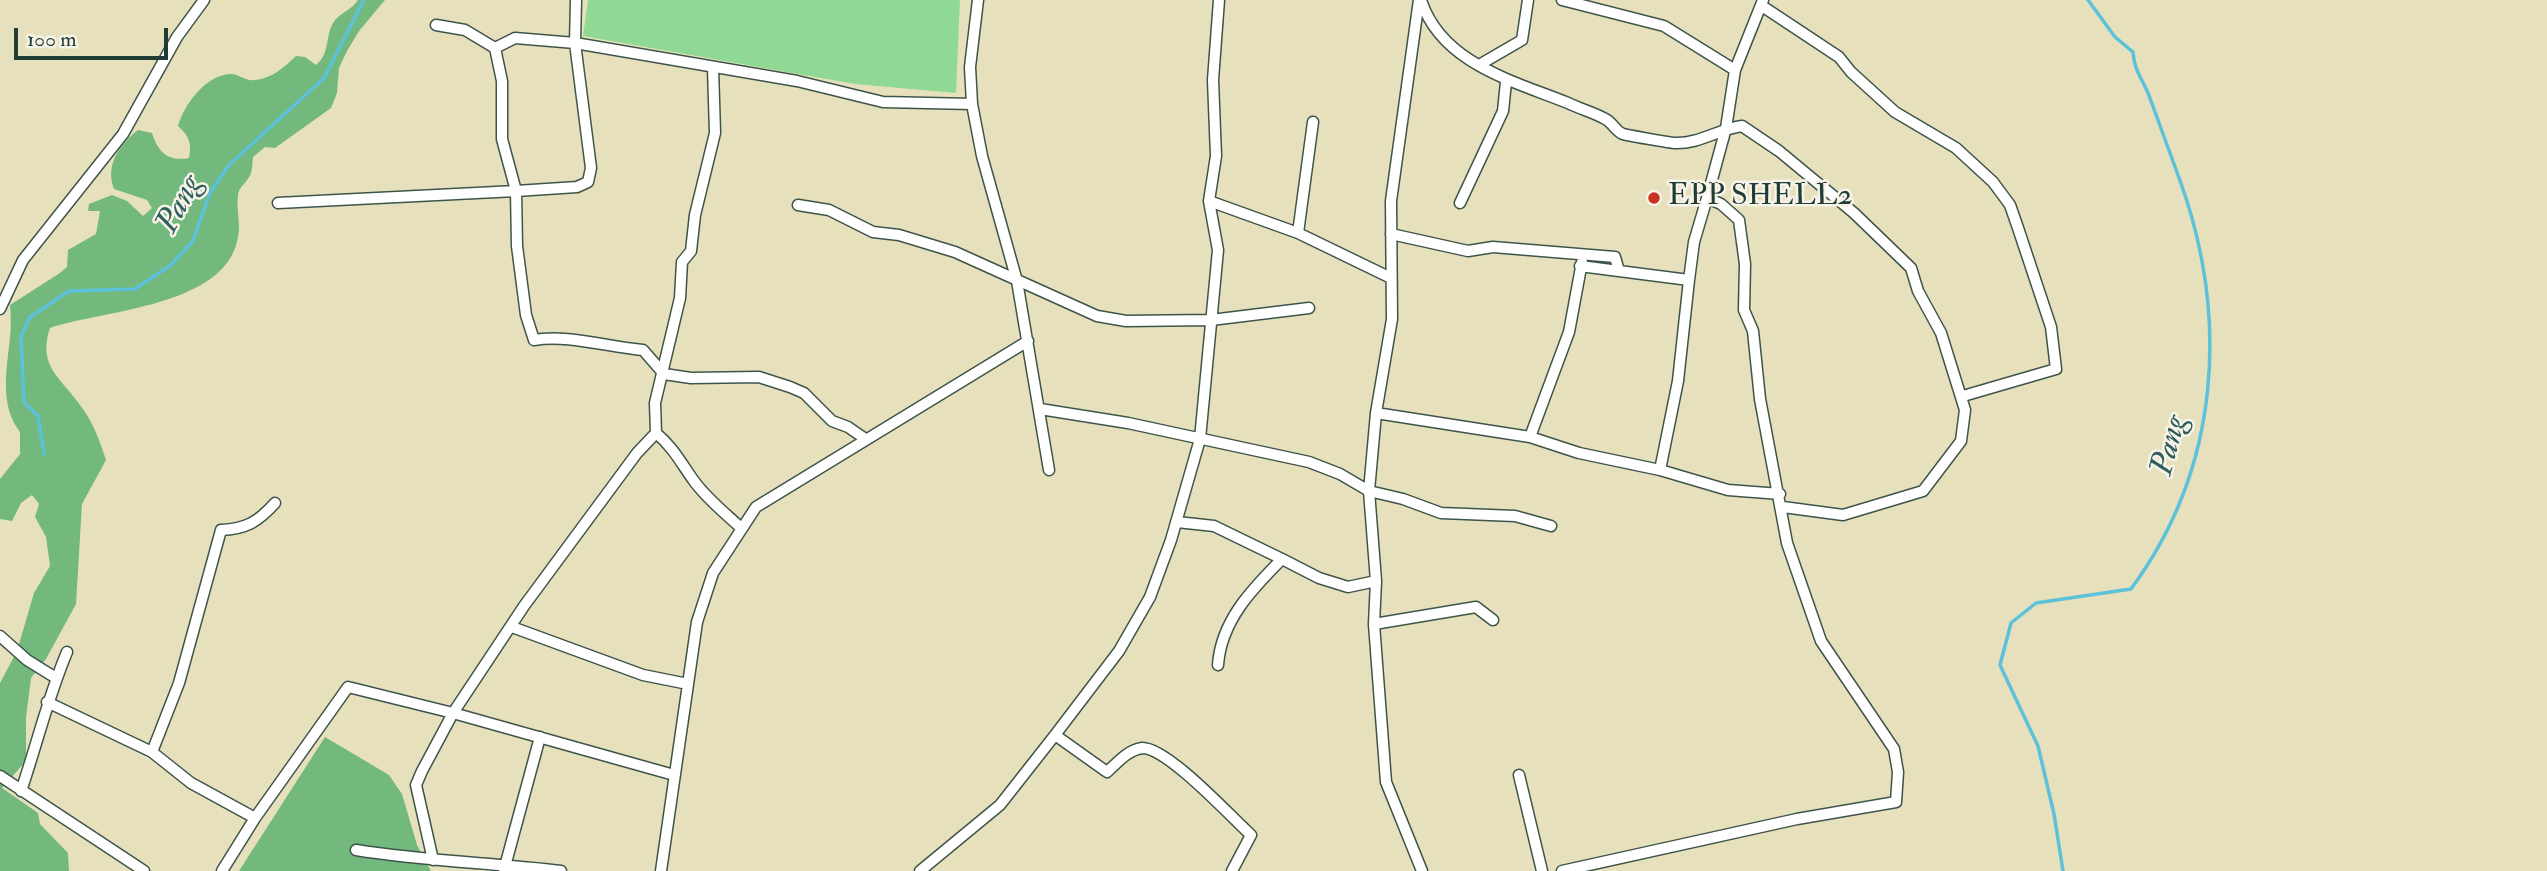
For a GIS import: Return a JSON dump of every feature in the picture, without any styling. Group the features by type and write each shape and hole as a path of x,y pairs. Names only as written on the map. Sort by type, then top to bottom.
{"street":[{"path":"0,309 23,260 68,199 123,134 177,37 204,0"},
{"path":"278,203 577,187 588,182 591,168 575,43 576,0"},
{"path":"978,0 970,67 972,104 982,156 1017,281 1049,470"},
{"path":"920,871 1000,805 1119,651 1150,597 1177,522 1199,439 1218,250 1209,201 1216,156 1213,80 1219,0"},
{"path":"1420,0 1438,33 1479,65 1506,82 1607,120 1622,134 1675,143 1706,138 1726,128 1742,126 1779,151 1854,213 1911,268 1918,291 1941,333 1963,396 1965,410 1961,441 1923,491 1843,515 1783,507"},
{"path":"1420,0 1391,201 1392,319 1376,413 1369,491 1376,582 1374,624 1386,782 1422,871"},
{"path":"1479,65 1522,40 1528,0"},
{"path":"1562,0 1664,26 1735,70"},
{"path":"1660,470 1678,381 1694,242 1726,128 1735,70 1762,3 1839,57 1851,72 1895,112 1956,148 1993,182 2010,205 2051,327 2056,369 1963,396"},
{"path":"436,25 465,30 495,48 502,81 502,139 516,191 517,246 526,316 534,341 555,337 602,346 643,349 664,374 691,378 759,377 804,393 832,421 848,426 864,438"},
{"path":"495,48 515,38 575,43 797,81 883,102 972,104"},
{"path":"433,860 416,785 453,713 565,548 656,433 655,404 680,298 682,262 691,251 695,215 715,133 713,68"},
{"path":"1460,203 1503,111 1506,82"},
{"path":"1298,233 1313,122"},
{"path":"1562,871 1797,819 1896,802 1898,772 1894,749 1821,641 1787,543 1783,507 1760,399 1753,331 1744,310 1745,264 1739,220 1721,204 1706,198"},
{"path":"1209,201 1298,233 1391,278"},
{"path":"798,205 829,210 873,232 899,234 955,252 1097,316 1126,321 1211,320 1310,308"},
{"path":"1391,234 1468,251 1493,247 1582,261 1615,257 1619,271 1689,280"},
{"path":"1530,437 1569,332 1582,261"},
{"path":"661,871 697,622 713,573 741,528 756,507 864,438 1028,341"},
{"path":"1040,408 1128,423 1309,462 1340,474 1369,491 1403,499 1441,513 1515,516 1551,526"},
{"path":"1376,413 1530,437 1579,453 1660,470 1728,490 1780,494"},
{"path":"656,433 671,445 695,482 741,528"},
{"path":"152,752 179,683 221,530 242,529 261,518 275,503"},
{"path":"1177,522 1214,526 1320,578 1348,587 1376,582"},
{"path":"1218,665 1220,643 1229,621 1282,559"},
{"path":"1374,624 1476,607 1493,620"},
{"path":"512,627 643,675 688,684"},
{"path":"0,636 27,660 56,678"},
{"path":"20,791 38,743 47,702 67,652"},
{"path":"222,871 255,818 348,687 453,713 674,775"},
{"path":"47,702 152,752 191,783 255,818"},
{"path":"1055,735 1107,772 1131,751 1146,748 1169,759 1251,835 1232,871"},
{"path":"504,868 540,737"},
{"path":"1518,775 1542,871"},
{"path":"0,776 144,871"},
{"path":"356,850 504,868 561,871"}],"green space":[{"path":"358,0 385,0 359,31 347,51 339,68 337,93 331,108 275,148 265,147 253,157 250,175 239,192 239,232 229,260 211,278 187,292 129,310 50,328 47,341 49,362 89,418 106,460 82,504 76,604 46,659 31,678 26,718 26,761 2,788 38,813 40,824 68,853 69,871 0,871 0,683 17,651 34,593 50,566 46,537 35,517 39,504 32,495 21,503 12,521 0,519 0,479 20,454 20,432 9,411 6,388 11,330 10,305 60,273 67,267 68,250 96,234 100,211 88,211 89,204 112,195 127,201 143,216 152,208 147,200 114,189 111,172 113,164 120,149 131,136 138,130 152,133 165,154 175,158 189,158 189,140 178,126 190,101 204,86 229,74 245,79 261,79 272,75 296,56 305,57 316,65 323,56 333,23"},
{"path":"588,0 960,0 956,93 855,84 583,36"},
{"path":"325,737 389,775 402,794 417,845 431,871 239,871"}],"waterway":[{"name":"Pang","path":"44,454 38,416 24,402 21,336 30,317 69,291 135,289 171,265 193,241 210,193 229,165 324,78 364,0"},
{"name":"Pang","path":"2063,871 2054,814 2038,746 2000,665 2011,623 2036,603 2131,589 2161,542 2184,493 2199,441 2208,389 2210,335 2205,282 2195,228 2149,94 2135,65 2133,52 2115,37 2088,0"}],"place":[{"name":"EPP SHELL2","path":"1654,198"}]}
